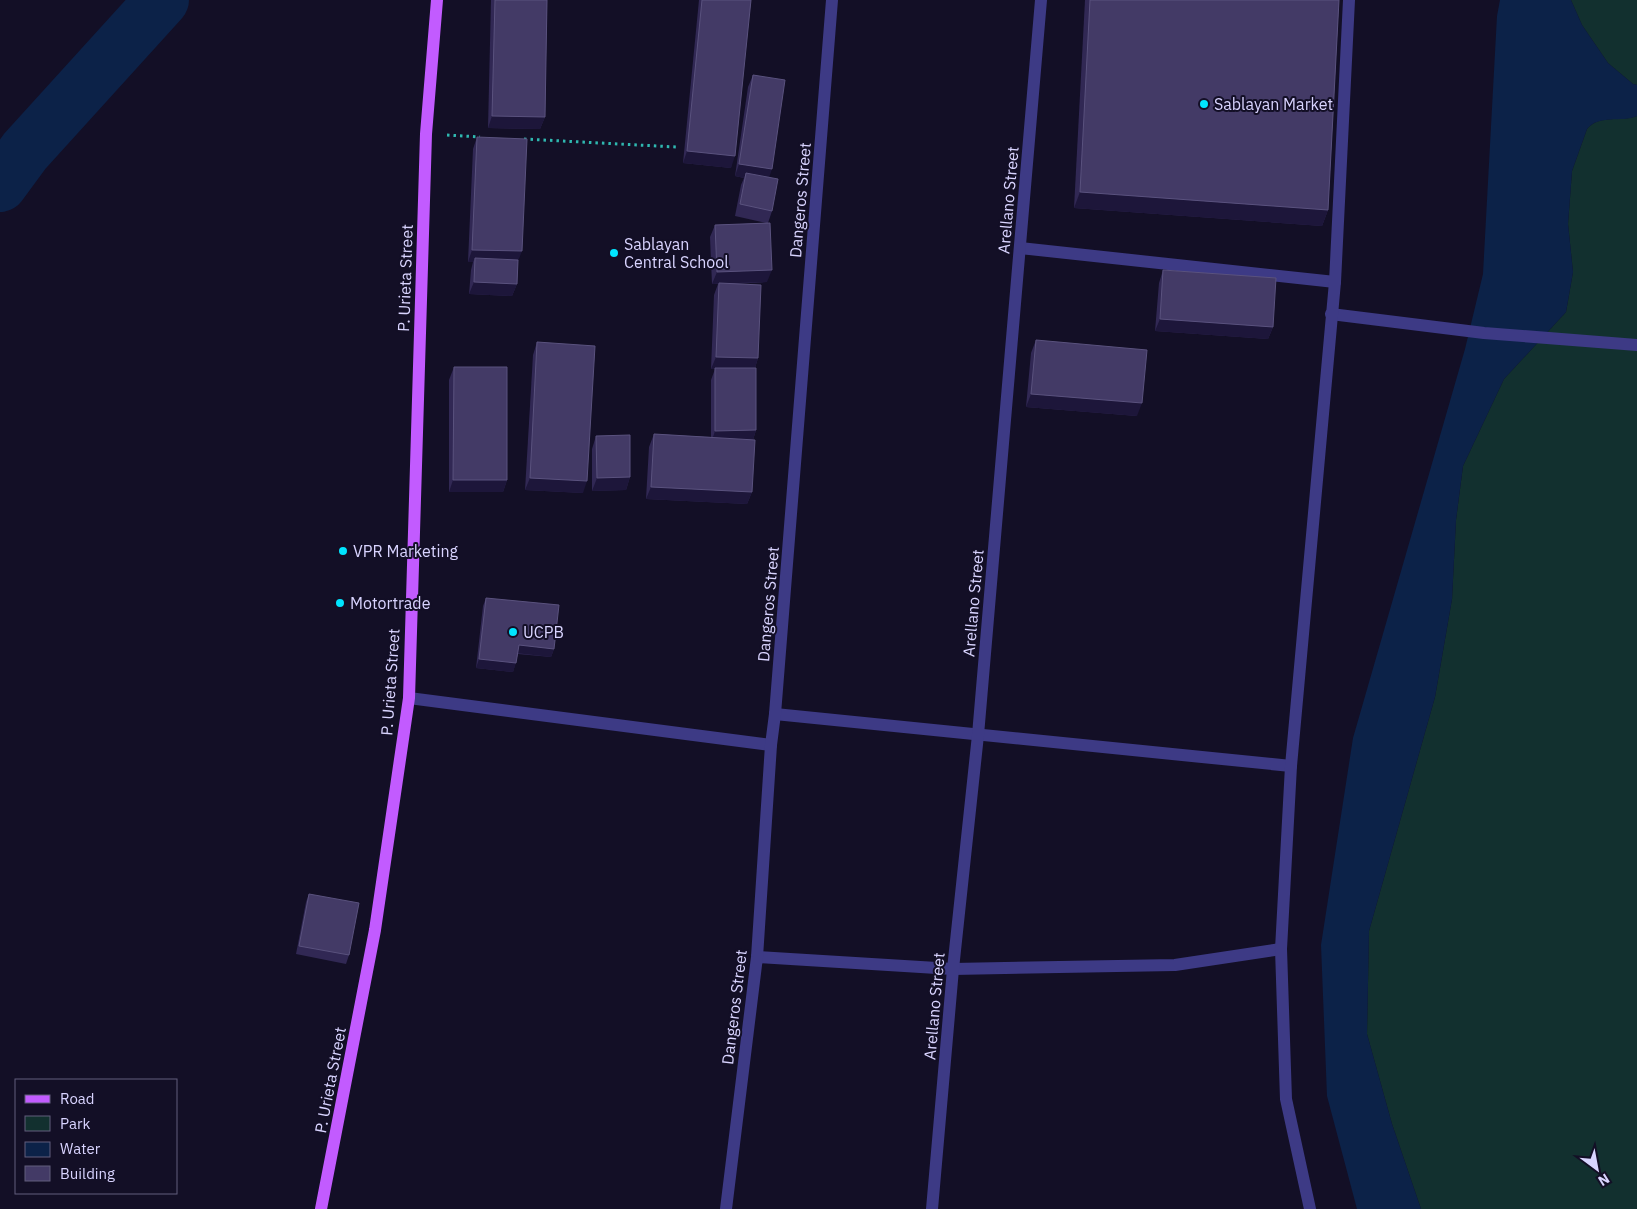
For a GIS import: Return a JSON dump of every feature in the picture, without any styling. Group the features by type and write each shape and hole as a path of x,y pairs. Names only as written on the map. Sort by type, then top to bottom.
{"main road":[{"name":"P. Urieta Street","path":"321,1209 375,930 409,698 426,134 437,0"}],"street":[{"name":"Dangeros Street","path":"726,1209 757,957 771,746 832,0"},
{"name":"Arellano Street","path":"932,1209 953,969 978,736 1041,0"},
{"path":"1310,1209 1286,1099 1281,950 1292,766 1335,282 1349,0"},
{"path":"1020,248 1335,282"},
{"path":"1331,314 1484,334 1637,345"},
{"path":"409,698 771,746"},
{"path":"775,714 978,736 1292,766"},
{"path":"757,957 953,969 1174,964 1281,950"}],"path":[{"path":"426,134 484,137"},
{"path":"522,139 676,147"}],"green space":[{"path":"1571,0 1637,0 1637,85 1633,84 1608,63 1582,25"},
{"path":"1637,116 1637,1209 1421,1209 1392,1124 1367,1034 1369,931 1435,697 1452,599 1456,520 1463,466 1504,379 1566,312 1573,272 1568,224 1572,171 1587,129 1598,121"}],"water":[{"path":"1500,0 1571,0 1582,25 1608,63 1633,84 1637,85 1637,116 1604,120 1592,124 1587,129 1572,171 1568,224 1573,272 1566,312 1504,379 1463,466 1456,520 1452,599 1435,697 1369,931 1367,1034 1392,1124 1421,1209 1357,1209 1327,1096 1321,945 1353,738 1465,349 1483,274 1497,16"}],"building":[{"path":"495,0 547,0 545,117 492,116"},
{"path":"702,0 751,0 735,156 687,151"},
{"name":"Sablayan Market","path":"1090,0 1339,0 1328,210 1080,192"},
{"path":"753,75 785,80 772,169 739,164"},
{"path":"477,137 527,139 522,251 472,250"},
{"path":"746,173 778,179 772,211 740,204"},
{"path":"770,223 772,270 717,272 715,225"},
{"path":"475,258 518,260 517,284 474,282"},
{"path":"1163,270 1276,278 1273,327 1160,319"},
{"path":"719,283 761,285 758,358 716,357"},
{"path":"1036,340 1147,350 1142,403 1031,394"},
{"path":"537,342 595,346 587,481 530,478"},
{"path":"454,367 507,367 507,480 453,480"},
{"path":"715,368 756,368 756,430 715,431"},
{"path":"654,434 755,440 752,492 651,487"},
{"path":"630,435 630,477 597,478 596,436"},
{"path":"486,598 559,605 554,649 519,645 516,663 479,659"},
{"path":"309,894 359,903 349,955 299,946"}],"waterway":[{"path":"0,185 25,151 162,0"}],"place":[{"name":"Sablayan Market","path":"1204,104"},
{"name":"Sablayan Central School","path":"614,253"},
{"name":"VPR Marketing","path":"343,551"},
{"name":"Motortrade","path":"340,603"},
{"name":"UCPB","path":"513,632"}]}
